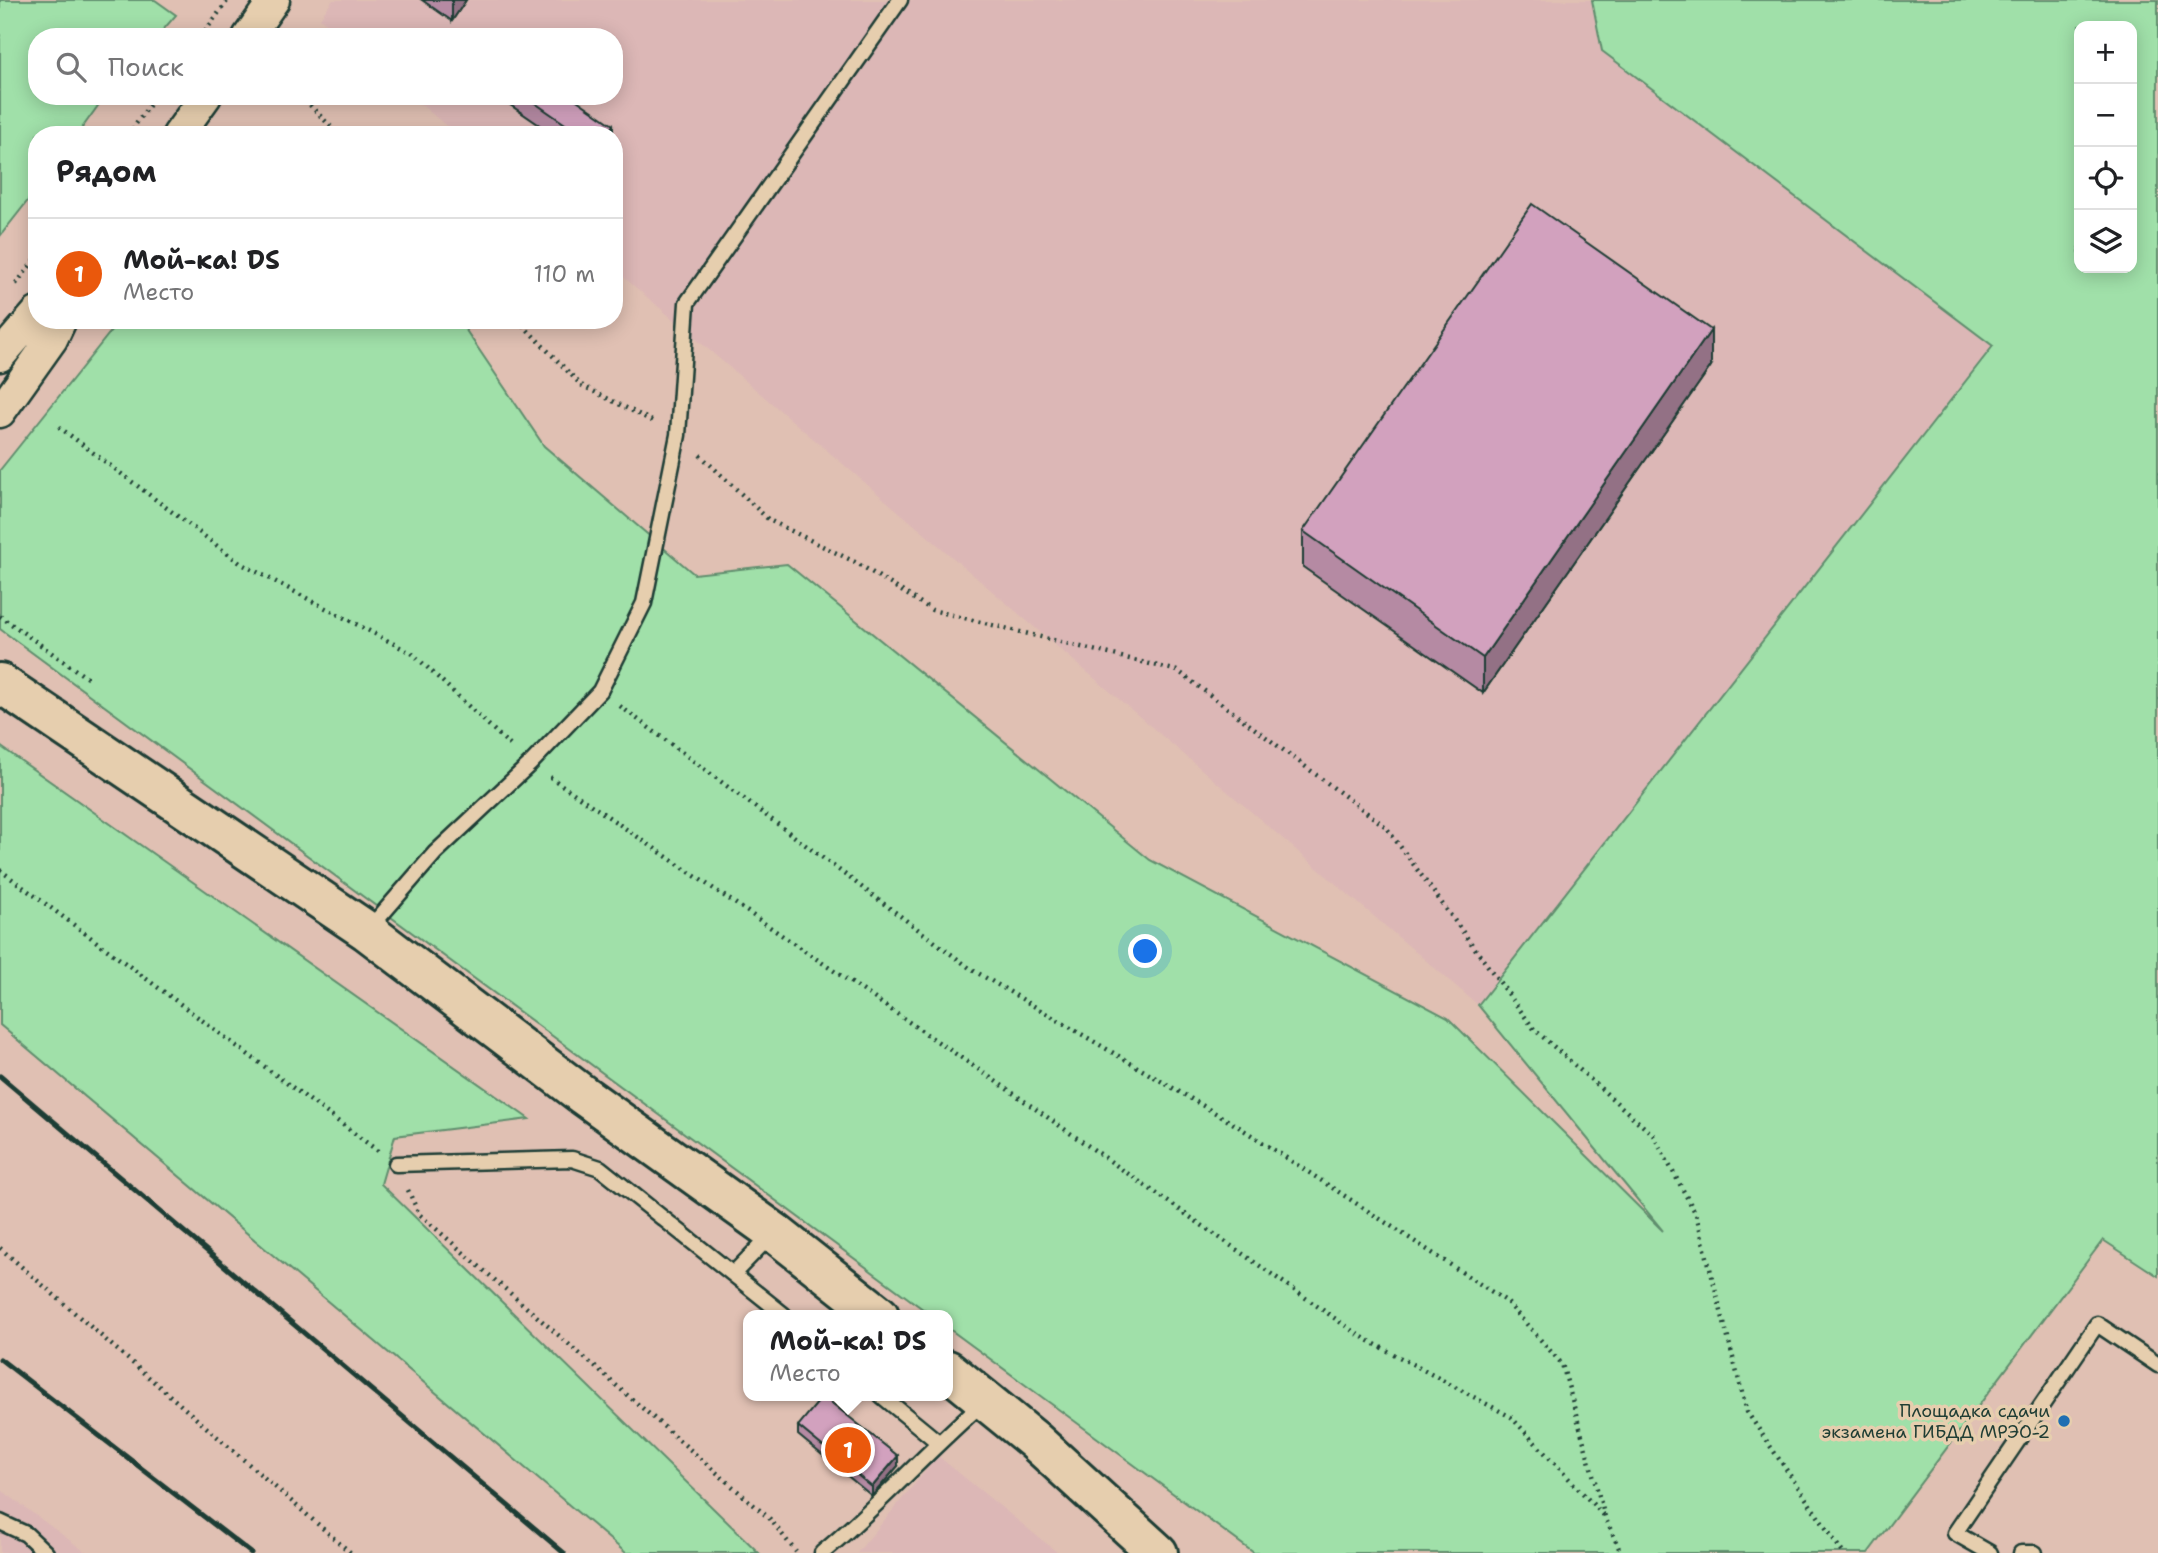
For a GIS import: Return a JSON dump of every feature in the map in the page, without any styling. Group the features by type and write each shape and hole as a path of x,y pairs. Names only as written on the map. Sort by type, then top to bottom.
{"street":[{"path":"254,28 274,0"},
{"path":"184,126 200,105"},
{"path":"0,356 28,323"},
{"path":"0,412 57,329"},
{"path":"0,683 367,932 583,1095 774,1232 873,1310"},
{"path":"953,1374 987,1400 1158,1553"}],"lane":[{"path":"367,932 435,853 530,764 600,691 644,603 678,435 687,303 900,0"},
{"path":"396,1164 572,1159 600,1167 777,1310"},
{"path":"733,1274 774,1232"},
{"path":"1990,1553 1955,1533 2097,1324 2158,1365"},
{"path":"822,1553 858,1523 938,1442 987,1400"},
{"path":"887,1401 938,1442"},
{"path":"0,1522 26,1534 46,1553"},
{"path":"2021,1553 2035,1553"}],"path":[{"path":"208,28 228,0"},
{"path":"134,126 150,105"},
{"path":"310,105 330,126"},
{"path":"15,287 28,269"},
{"path":"527,329 580,385 678,435 769,520 857,563 932,610 1178,671 1386,827 1534,1029 1653,1135 1696,1214 1747,1412 1843,1553"},
{"path":"59,427 240,563 413,654 530,764 999,1083 1360,1336 1511,1417 1605,1517"},
{"path":"0,616 87,678"},
{"path":"600,691 971,969 1238,1126 1506,1301 1562,1364 1605,1517 1621,1553"},
{"path":"0,870 396,1164 419,1214 769,1519 796,1553"},
{"path":"0,1248 351,1553"}],"shaded area":[{"path":"333,0 1592,0 1602,51 1994,346 1478,1005 623,277 623,126 446,126 422,105 623,105 623,28 332,28 320,18"},
{"path":"938,1456 1058,1553 857,1553"},
{"path":"0,1489 87,1553 0,1553"}],"green space":[{"path":"0,0 155,0 176,15 165,28 28,28 28,105 99,105 83,126 28,126 28,200 0,236"},
{"path":"1592,0 2158,0 2158,1276 2103,1240 1868,1553 1254,1553 953,1332 953,1310 924,1310 0,629 0,470 113,329 465,329 544,446 694,574 787,564 1150,860 1448,1018 1663,1231 1478,1005 1993,346 1602,51"},
{"path":"0,746 529,1119 395,1136 381,1184 759,1553 626,1553 0,1025"}],"building":[{"path":"538,105 584,105 613,125 612,126 568,126"},
{"path":"1532,204 1711,330 1483,658 1303,531"},
{"path":"819,1401 829,1401 898,1456 872,1487 798,1426"}],"railway":[{"path":"0,1076 564,1553"},
{"path":"0,1359 251,1553"}],"place":[{"name":"Площадка сдачи экзамена ГИБДД МРЭО-2","path":"2064,1421"},
{"name":"Мой-ка! DS","path":"848,1450"}]}
